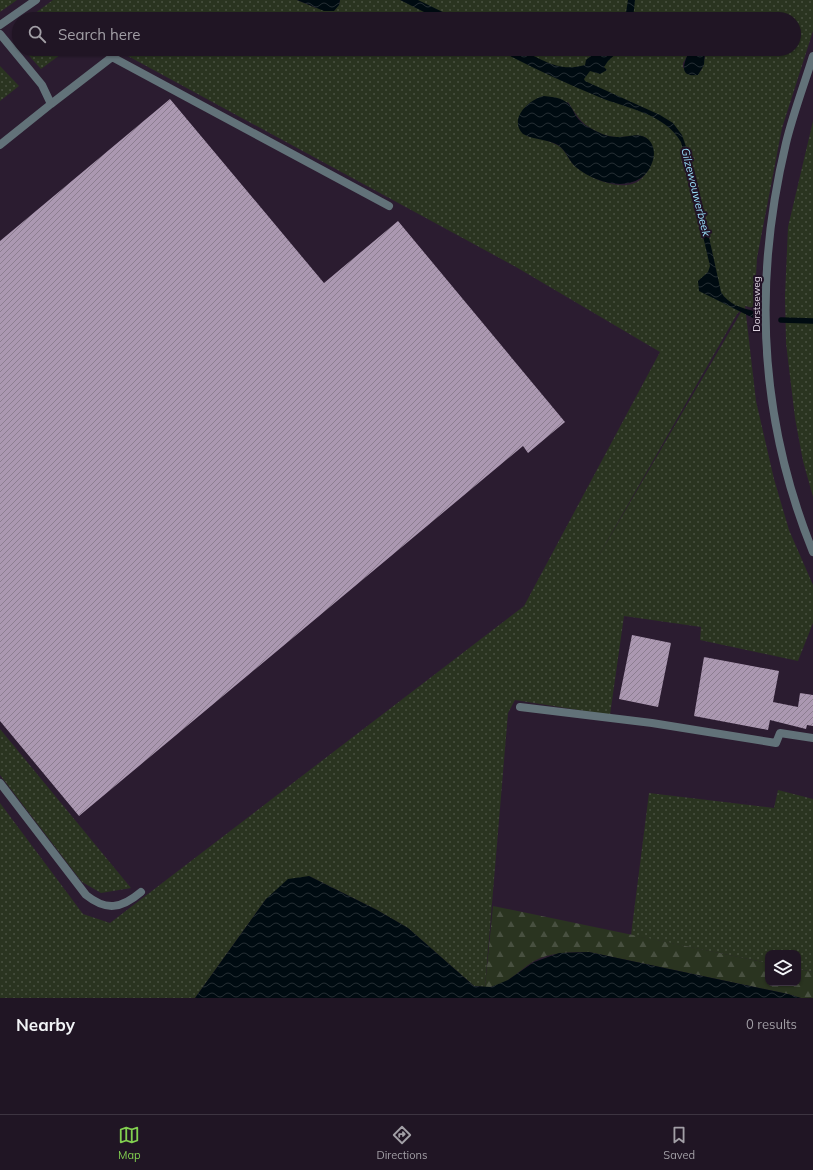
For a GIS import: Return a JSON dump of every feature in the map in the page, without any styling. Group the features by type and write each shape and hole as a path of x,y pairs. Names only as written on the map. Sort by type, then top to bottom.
{"street":[{"path":"19,12 36,0"},
{"path":"0,25 12,17"},
{"path":"0,34 12,49"},
{"path":"18,56 42,86 51,104"},
{"name":"Dorstseweg","path":"813,56 787,142 775,196 766,263 764,309 768,375 785,470 797,511 813,552"},
{"path":"0,144 112,58 389,206"},
{"path":"520,707 652,722 776,743 780,733 813,738"},
{"path":"0,783 86,895 96,903 108,907 122,904 132,900 141,892"}],"green space":[{"path":"0,0 17,0 0,12"},
{"path":"53,0 297,0 316,8 339,5 340,0 813,0 813,31 782,128 757,258 754,308 745,306 756,401 774,479 789,530 813,585 813,623 798,661 700,640 701,627 624,616 610,715 515,700 508,713 485,987 474,986 408,928 377,910 309,876 266,899 195,998 0,998 0,803 83,914 110,923 524,606 660,352 516,267 128,56 687,56 683,63 683,68 701,71 705,57 801,56 801,12 37,12","holes":["568,102 576,114 589,128 599,133 614,137 640,136 648,140 651,145 652,159 649,168 643,177 636,182 627,185 618,185 598,180 574,165 559,146 539,138 527,136","744,307 594,564 737,314"]},
{"path":"29,56 59,56 41,69"},
{"path":"0,66 19,86 0,101"},
{"path":"813,121 813,497 803,461 795,418 786,343 785,296 788,227"},
{"path":"0,729 131,888 101,893 82,882 0,775"},
{"path":"778,790 813,799 813,972 801,970 801,950 765,950 765,962 631,935 649,793 774,808"},
{"path":"493,906 765,962 765,986 801,986 801,970 813,972 813,998 801,998 589,952 575,952 561,953 541,958 528,965 505,982 492,987 485,987"}],"water":[{"path":"297,0 340,0 339,5 334,11 324,11"},
{"path":"400,0 418,0 443,12 424,12"},
{"path":"628,0 635,0 634,12 626,12"},
{"path":"510,56 534,56 550,64 575,67 585,65 586,60 591,56 613,56 604,67 607,70 600,74 590,71 584,79 585,81 660,115 673,123 682,135 695,173 721,292 727,300 740,307 754,311 753,318 699,291 698,281 708,272 710,266 681,142 674,132 655,118 586,92"},
{"path":"687,56 705,56 704,65 698,75 687,74 684,67"},
{"path":"544,96 563,100 568,103 581,122 598,132 613,137 637,135 645,137 651,142 654,150 653,160 648,171 640,179 630,183 608,183 586,174 577,168 564,150 558,145 523,134 519,128 518,122 522,110 532,101"},
{"path":"309,876 377,910 408,928 474,986 491,987 508,980 534,962 559,953 589,952 801,998 195,998 266,899 288,879"}],"building":[{"path":"170,99 324,283 398,221 565,422 528,453 523,446 79,816 0,721 0,241"},
{"path":"632,635 671,643 658,707 619,699"},
{"path":"704,657 779,671 773,702 798,707 800,693 813,695 813,726 807,725 806,729 770,720 768,730 694,716"}],"waterway":[{"name":"Gilzewouwerbeek","path":"781,320 813,321"}]}
